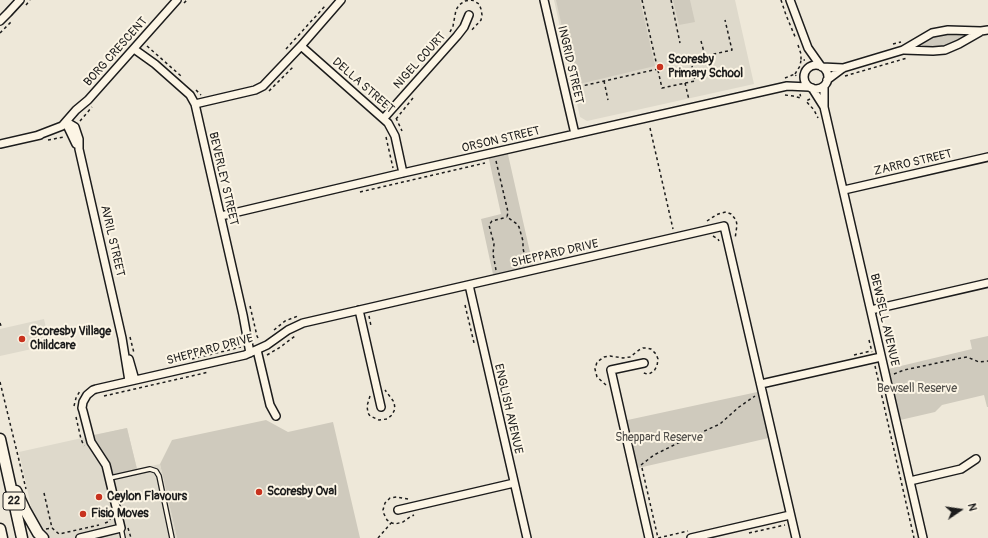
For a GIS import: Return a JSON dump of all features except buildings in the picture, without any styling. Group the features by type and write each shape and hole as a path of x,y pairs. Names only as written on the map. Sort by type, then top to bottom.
{"main road":[{"name":"22","path":"0,439 22,538"},
{"path":"6,467 25,510 38,533 43,533"},
{"path":"0,529 2,538"}],"street":[{"path":"0,21 20,0"},
{"name":"BORG CRESCENT","path":"0,144 36,136 68,124 76,110 88,100 177,0"},
{"path":"195,104 261,88 301,46 341,0"},
{"name":"INGRID STREET","path":"544,0 575,134"},
{"path":"790,0 808,48 827,73 825,83"},
{"name":"NIGEL COURT","path":"384,118 457,36 464,27 469,15"},
{"path":"805,72 813,65 843,68 903,50 932,33 943,30 955,29 984,31"},
{"path":"961,30 964,36 964,41"},
{"path":"903,50 946,50 984,31"},
{"path":"922,39 921,45 925,51"},
{"name":"DELLA STREET","path":"301,46 384,118 390,125 394,133 403,173"},
{"name":"BEVERLEY STREET","path":"135,47 143,50 155,64 190,95 195,104 243,315 270,405 276,416"},
{"path":"808,48 804,81 810,87 816,89 843,68"},
{"name":"ORSON STREET","path":"787,86 805,72"},
{"name":"BEWSELL AVENUE","path":"825,83 824,107 923,538"},
{"name":"ORSON STREET","path":"221,216 787,86 810,87"},
{"name":"BEWSELL AVENUE","path":"810,87 824,107"},
{"name":"AVRIL STREET","path":"68,124 79,149 132,381"},
{"name":"ZARRO STREET","path":"844,190 988,157"},
{"name":"SHEPPARD DRIVE","path":"110,478 106,465 89,438 82,408 83,402 89,392 96,389 254,352 272,343 288,330 298,325 724,226 796,538"},
{"path":"871,310 988,283"},
{"name":"ENGLISH AVENUE","path":"469,285 527,538"},
{"path":"359,310 382,407"},
{"path":"761,384 881,356"},
{"path":"644,363 611,370 649,538"},
{"path":"910,481 961,469 976,459"},
{"path":"80,538 121,528 110,478"},
{"path":"398,510 514,483"},
{"path":"691,538 790,515"}],"lane":[{"path":"110,478 150,469 156,471 159,476 172,538"},
{"path":"121,528 123,538"}],"path":[{"path":"642,0 662,88 695,81 692,66"},
{"path":"671,0 680,43"},
{"path":"781,0 800,51 800,66 795,74"},
{"path":"285,50 326,4"},
{"path":"701,41 705,56 732,50 725,20"},
{"path":"693,73 710,69 708,55"},
{"path":"842,78 908,58"},
{"path":"573,88 658,69"},
{"path":"604,81 608,100"},
{"path":"684,83 689,100"},
{"path":"800,94 801,98"},
{"path":"781,95 793,96 806,101 814,110 818,119"},
{"path":"806,101 811,99"},
{"path":"650,128 673,230"},
{"path":"386,133 393,168"},
{"path":"496,160 508,212 507,217"},
{"path":"356,193 488,162"},
{"path":"706,222 721,213 726,212 731,214 737,225 735,235 736,241"},
{"path":"507,217 518,225 523,241 526,263"},
{"path":"496,270 493,254 494,244 489,225 492,221 507,217"},
{"path":"713,236 719,240"},
{"path":"271,332 285,321 300,315"},
{"path":"0,323 0,328"},
{"path":"263,357 276,350 299,333"},
{"path":"868,335 872,352"},
{"path":"258,341 263,338"},
{"path":"190,359 244,346"},
{"path":"890,375 904,370 967,357 979,362 988,361"},
{"path":"874,364 914,538"},
{"path":"99,397 211,371"},
{"path":"0,382 26,491"},
{"path":"74,407 76,398 82,388"},
{"path":"641,465 680,442 720,424 739,407 755,396"},
{"path":"76,416 81,439 85,448"},
{"path":"44,493 52,528 59,534 106,523 110,519 110,514"},
{"path":"378,538 391,523"},
{"path":"128,524 131,538"},
{"path":"749,533 785,525"},
{"path":"43,533 52,528"}],"shaded area":[{"name":"Scoresby Primary School","path":"554,0 735,0 754,84 587,121 580,117"},
{"path":"44,319 50,345 0,356 0,329"},
{"path":"127,428 137,469 160,464 177,538 38,538 19,452"}],"green space":[{"path":"556,0 640,0 655,66 575,85"},
{"path":"673,0 690,0 695,22 679,25"},
{"path":"932,33 963,33 964,38 950,48 922,48 921,42"},
{"path":"507,150 534,270 494,279 481,219 501,214 488,155"},
{"name":"Bewsell Reserve","path":"988,336 988,407 984,395 942,405 935,412 896,421 884,370 972,349 970,340"},
{"name":"Sheppard Reserve","path":"762,391 773,437 634,469 623,421"},
{"path":"266,420 288,432 333,422 360,538 177,538 160,464 172,440"},
{"path":"127,428 137,469 109,475 89,436"}],"place":[{"name":"Scoresby Primary School","path":"660,67"},
{"name":"Scoresby Village Childcare","path":"22,339"},
{"name":"Scoresby Oval","path":"259,492"},
{"name":"Ceylon Flavours","path":"99,497"},
{"name":"Fisio Moves","path":"83,514"}]}
